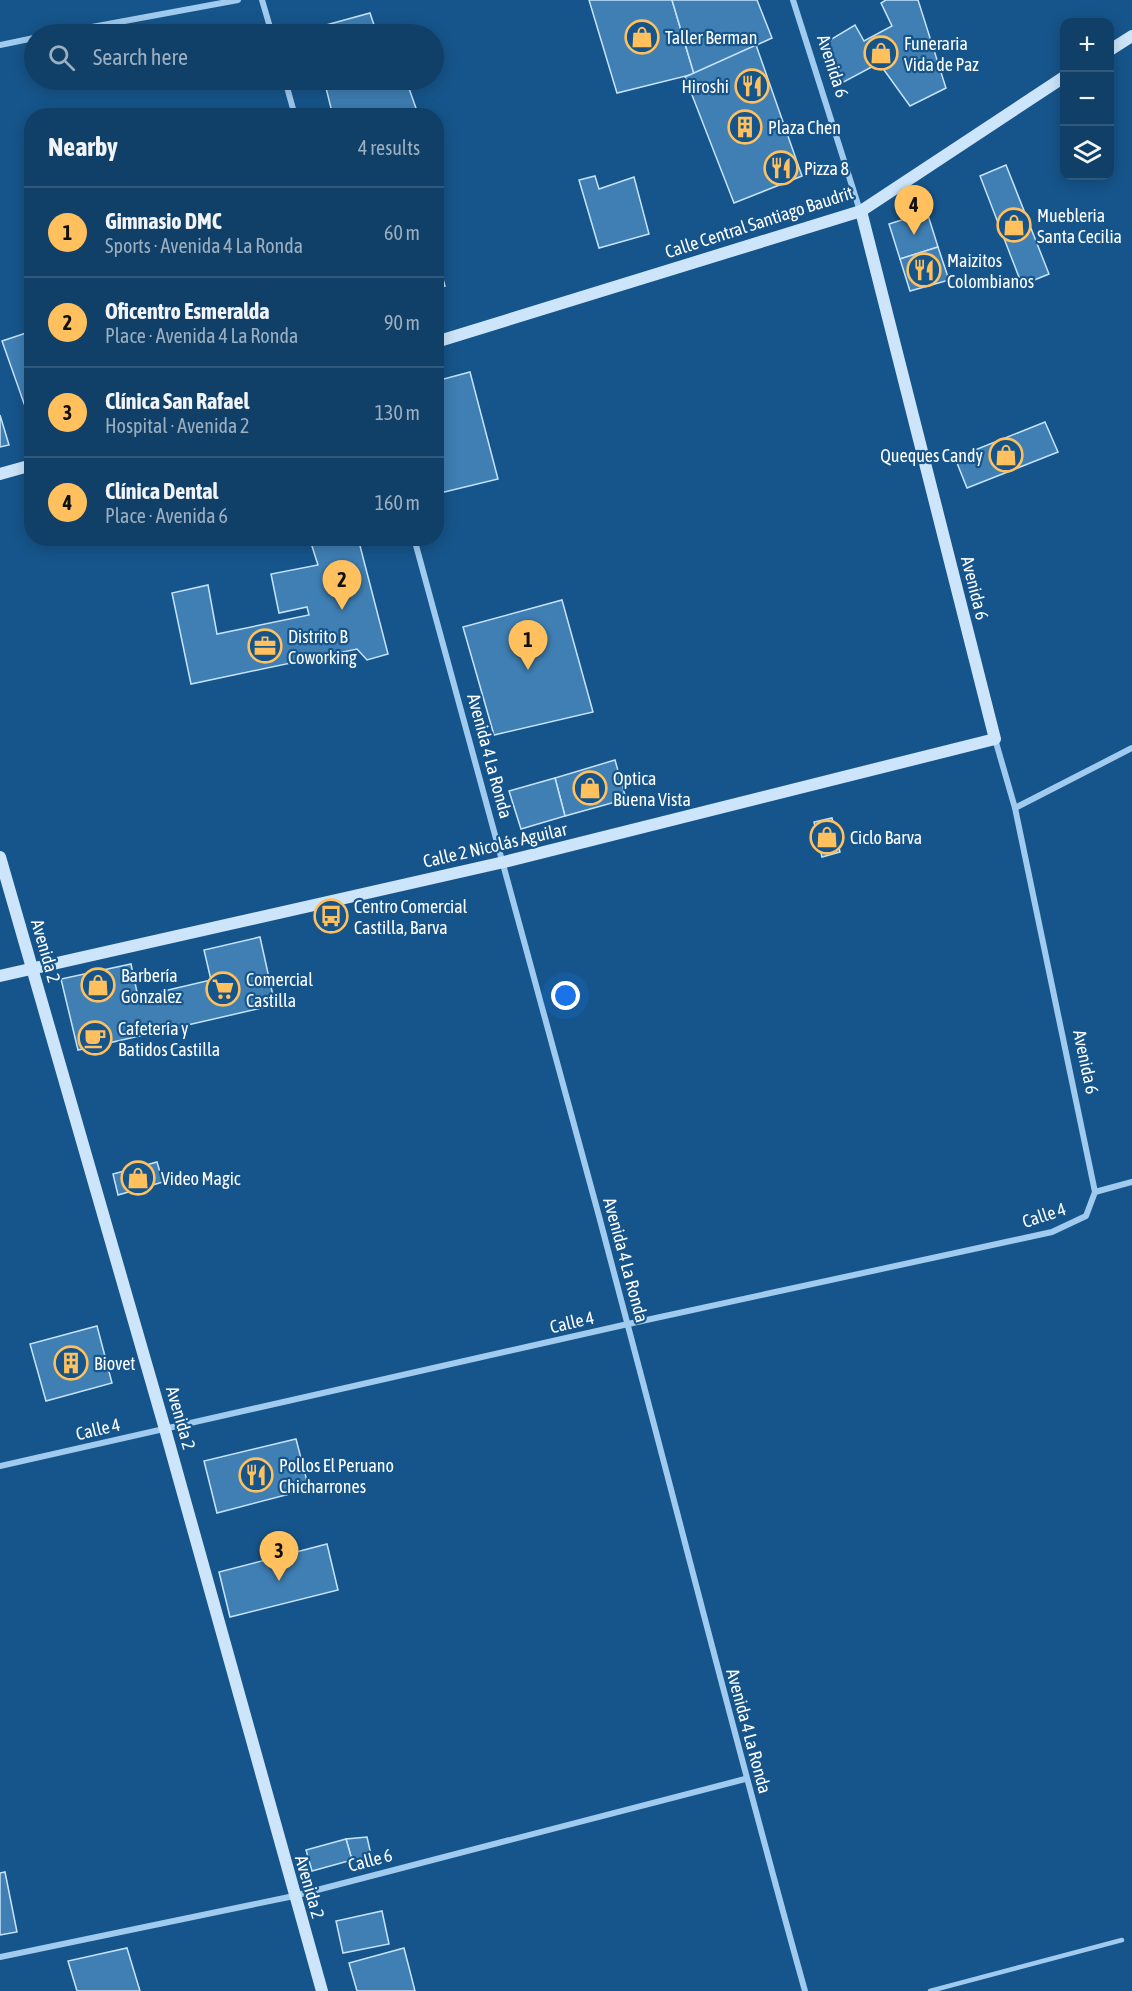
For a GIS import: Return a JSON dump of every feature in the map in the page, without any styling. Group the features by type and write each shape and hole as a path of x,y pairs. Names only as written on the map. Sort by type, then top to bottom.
{"main road":[{"path":"1114,47 1132,36"},
{"name":"Calle Central Santiago Baudrit","path":"444,340 861,211 1060,80"},
{"name":"Avenida 6","path":"861,211 995,739"},
{"path":"0,474 24,467"},
{"name":"Calle 2 Nicolás Aguilar","path":"0,976 504,862 995,739"},
{"name":"Avenida 2","path":"0,857 165,1430 321,1991"}],"street":[{"path":"108,24 238,0"},
{"path":"262,0 269,24"},
{"name":"Avenida 6","path":"793,0 861,211"},
{"path":"0,45 24,40"},
{"path":"288,90 293,108"},
{"name":"Avenida 4 La Ronda","path":"416,546 628,1324 745,1779 805,1991"},
{"name":"Avenida 6","path":"995,739 1015,808 1095,1192"},
{"path":"1015,808 1132,748"},
{"path":"1095,1192 1132,1182"},
{"name":"Calle 4","path":"0,1466 628,1324 1052,1232 1086,1216 1095,1192"},
{"name":"Calle 6","path":"0,1957 294,1896 745,1779"}],"lane":[{"path":"930,1991 1122,1940"}],"building":[{"name":"Taller Berman","path":"589,0 672,0 694,74 617,93"},
{"path":"672,0 757,0 772,38 694,74"},
{"name":"Funeraria Vida de Paz","path":"886,0 918,0 946,88 910,106 879,63 838,85 825,43 855,25 864,41 892,26 881,3"},
{"path":"370,13 374,24 330,24"},
{"name":"Plaza Chen","path":"756,45 802,176 734,203 685,77"},
{"path":"326,90 410,90 416,108 331,108"},
{"name":"Muebleria Santa Cecilia","path":"1006,165 1049,274 1022,285 980,176"},
{"path":"595,176 599,189 634,177 649,234 599,248 579,180"},
{"path":"927,212 938,247 900,259 889,224"},
{"name":"Maizitos Colombianos","path":"938,247 949,280 910,291 900,259"},
{"path":"24,334 24,403 2,341"},
{"path":"470,372 498,479 444,492 444,379"},
{"path":"0,415 9,445 0,447"},
{"name":"Queques Candy","path":"1045,422 1058,452 967,488 955,458"},
{"path":"312,546 360,546 388,654 367,660 357,649 191,684 172,593 208,585 217,634 309,615 307,607 279,613 271,574 318,565"},
{"path":"562,600 593,712 494,735 463,627"},
{"name":"Optica Buena Vista","path":"615,760 626,799 565,816 555,778"},
{"path":"555,778 565,816 521,829 509,791"},
{"name":"Ciclo Barva","path":"832,818 840,852 822,857 814,822"},
{"name":"Comercial Castilla","path":"260,937 275,1005 78,1050 61,979 131,964 138,997 211,980 204,950"},
{"name":"Video Magic","path":"157,1162 163,1182 118,1195 113,1174"},
{"name":"Biovet","path":"97,1326 112,1383 46,1401 30,1344"},
{"name":"Pollos El Peruano Chicharrones","path":"296,1439 309,1489 217,1513 204,1461"},
{"path":"327,1544 338,1590 230,1617 219,1572"},
{"path":"367,1837 372,1859 352,1860 346,1839"},
{"path":"346,1839 352,1860 312,1871 306,1850"},
{"path":"5,1872 17,1932 0,1935 0,1873"},
{"path":"382,1911 389,1944 343,1953 336,1921"},
{"path":"127,1948 140,1991 77,1991 68,1961"},
{"path":"404,1948 415,1991 357,1991 349,1963"}],"place":[{"name":"Taller Berman","path":"642,37"},
{"name":"Funeraria Vida de Paz","path":"881,53"},
{"name":"Hiroshi","path":"752,86"},
{"name":"Plaza Chen","path":"745,127"},
{"name":"Pizza 8","path":"781,168"},
{"name":"Muebleria Santa Cecilia","path":"1014,225"},
{"name":"Clínica Dental","path":"914,235"},
{"name":"Maizitos Colombianos","path":"924,270"},
{"name":"Queques Candy","path":"1006,455"},
{"name":"Oficentro Esmeralda","path":"342,610"},
{"name":"Distrito B Coworking","path":"265,646"},
{"name":"Gimnasio DMC","path":"528,670"},
{"name":"Optica Buena Vista","path":"590,788"},
{"name":"Ciclo Barva","path":"827,837"},
{"name":"Centro Comercial Castilla, Barva","path":"331,916"},
{"name":"Barbería Gonzalez","path":"98,985"},
{"name":"Comercial Castilla","path":"223,989"},
{"name":"Cafetería y Batidos Castilla","path":"95,1038"},
{"name":"Video Magic","path":"138,1178"},
{"name":"Biovet","path":"71,1363"},
{"name":"Pollos El Peruano Chicharrones","path":"256,1475"},
{"name":"Clínica San Rafael","path":"279,1581"}]}
